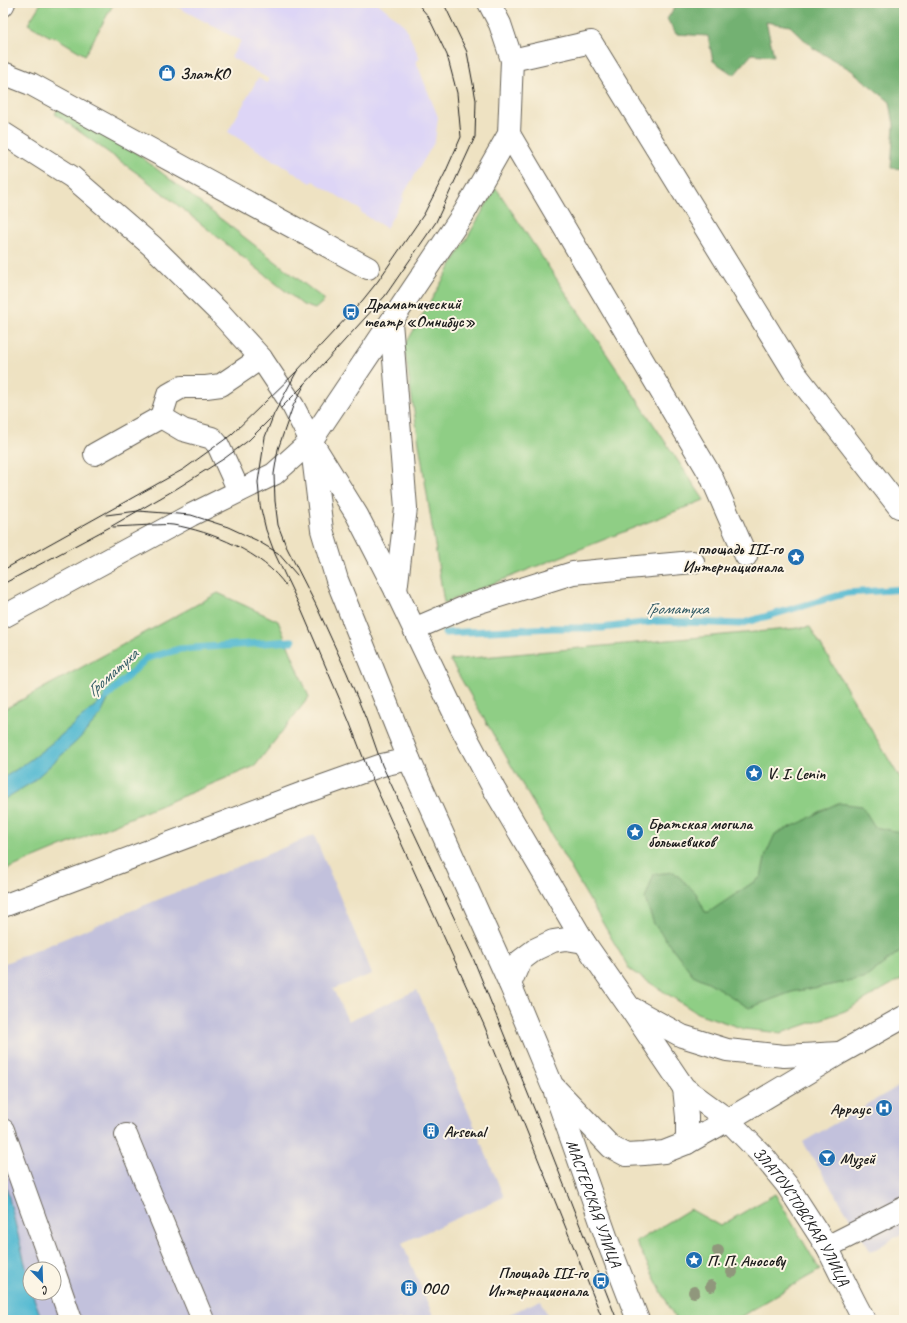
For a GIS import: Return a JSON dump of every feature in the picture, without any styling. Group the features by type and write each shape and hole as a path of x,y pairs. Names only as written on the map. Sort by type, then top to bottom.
{"main road":[{"path":"3,617 191,515 274,474 311,441 464,212 510,134 512,60 500,24 490,3"},
{"path":"512,60 591,42 794,372 899,507"},
{"path":"3,73 31,84 368,268"},
{"path":"3,133 72,177 152,246 220,313 261,358 293,406 311,441 357,515 396,591 460,725 491,783 584,942 684,1088 687,1117 687,1143"},
{"path":"510,134 711,476 746,556"},
{"path":"391,322 406,508 396,591"},
{"path":"95,454 161,417 168,395 182,387 206,387 221,385 261,358"},
{"path":"161,417 183,430 212,438 218,444 239,491"},
{"name":"МАСТЕРСКАЯ УЛИЦА","path":"311,441 322,530 338,580 409,759 510,984 552,1085 608,1242 638,1320"},
{"path":"414,630 470,605 572,573 693,562"},
{"path":"3,906 303,793 382,765 409,759"},
{"path":"510,984 520,961 536,949 553,942 566,939 584,942"},
{"path":"630,1008 682,1036 727,1050 784,1056 840,1053"},
{"path":"552,1085 611,1147 626,1155 664,1152 687,1143 728,1120 840,1053 904,1017"},
{"name":"ЗЛАТОУСТОВСКАЯ УЛИЦА","path":"684,1088 728,1120 764,1157 787,1185 827,1247 864,1320"},
{"path":"3,1130 51,1261"},
{"path":"126,1135 203,1320"},
{"path":"827,1247 904,1208"},
{"path":"62,1295 70,1320"}],"shaded area":[{"path":"170,3 378,3 405,26 420,59 416,61 438,117 435,141 402,197 404,198 386,228 360,212 361,210 313,181 311,183 228,132 258,78 267,83 269,79 231,57 241,41"},
{"path":"314,835 372,974 333,989 348,1021 417,990 504,1197 402,1243 435,1320 3,1320 3,964"},
{"path":"904,1083 904,1232 871,1252 803,1142"},
{"path":"541,1300 549,1320 496,1320"}],"green space":[{"path":"41,3 114,3 85,55 55,37 49,36 28,24"},
{"path":"678,3 904,3 904,169 891,168 894,125 890,102 851,70 813,48 790,26 766,22 774,56 752,54 734,75 713,61 708,36 676,34 667,19"},
{"path":"61,103 108,131 325,300 315,309 303,305 141,176 55,114"},
{"path":"496,188 704,500 444,603 404,347"},
{"path":"218,593 278,621 309,697 255,766 3,871 3,710"},
{"path":"810,627 904,785 904,977 845,1011 781,1033 744,1029 697,1013 630,970 450,660"},
{"path":"838,803 862,806 875,827 904,833 904,948 864,979 792,992 749,1008 710,983 693,975 654,924 645,899 654,874 674,872 696,893 705,912 709,912 761,877 766,854 775,834"},
{"path":"775,1194 820,1270 736,1320 676,1320 636,1242 690,1209 720,1226"}],"water":[{"path":"113,690 100,716 77,741 31,783 3,800 3,778 18,769 46,748"},
{"path":"3,1173 24,1261 22,1261 22,1301 35,1301 42,1320 3,1320"}],"waterway":[{"name":"Громатуха","path":"445,633 553,628 602,628 659,621 740,624 847,593 904,589"},
{"name":"Громатуха","path":"107,696 147,658 180,649 292,641"}],"tram line":[{"path":"3,570 184,469 231,435 297,371 362,301 378,281 424,214 461,137 457,93 447,55 428,16 417,3"},
{"path":"281,408 305,384 385,296 436,222 475,137 476,100 467,52 446,8 441,3"},
{"path":"297,371 274,414 265,437 258,482 260,505 266,530 275,554 301,609 349,721 368,770 484,1025 603,1320"},
{"path":"305,384 293,406 278,449 274,474 278,525 286,546 315,603 347,673 366,719 382,765 473,958 617,1320"},
{"path":"3,584 110,527 176,489 225,458 249,440 271,418"},
{"path":"106,515 138,511 191,515 228,527 256,540 278,553 297,575"},
{"path":"113,527 171,525 204,532 236,545 251,554 264,563 286,586"}],"place":[{"name":"ЗлатКО","path":"167,73"},
{"name":"Драматический театр «Омнибус»","path":"351,312"},
{"name":"площадь III-го Интернационала","path":"796,557"},
{"name":"V. I. Lenin","path":"754,773"},
{"name":"Братская могила большевиков","path":"635,832"},
{"name":"Арраус","path":"884,1108"},
{"name":"Arsenal","path":"431,1131"},
{"name":"Музей","path":"827,1158"},
{"name":"П. П. Аносову","path":"694,1260"},
{"name":"Площадь III-го Интернационала","path":"601,1281"},
{"name":"ООО","path":"409,1288"}]}
